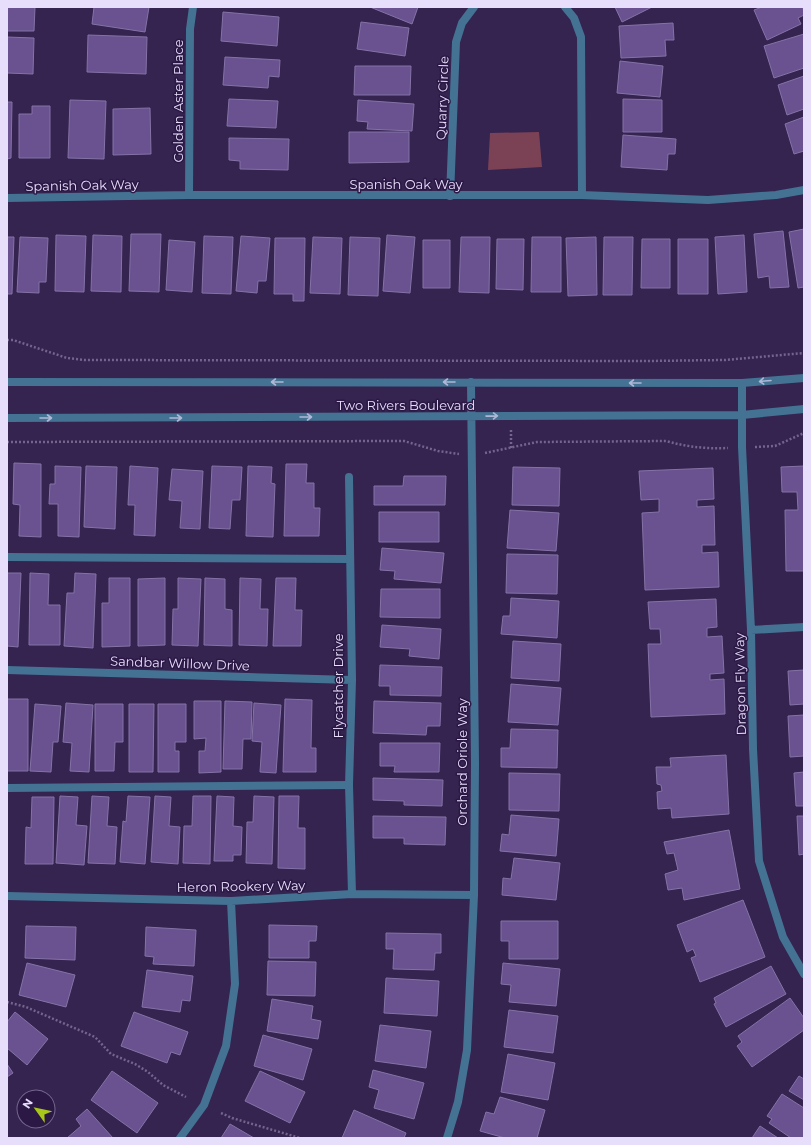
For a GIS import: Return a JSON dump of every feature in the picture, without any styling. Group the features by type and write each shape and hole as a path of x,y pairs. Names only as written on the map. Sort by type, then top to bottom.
{"street":[{"name":"Golden Aster Place","path":"190,195 190,30 193,7"},
{"name":"Quarry Circle","path":"450,196 456,42 462,23 474,7"},
{"path":"565,7 574,18 581,37 582,195"},
{"name":"Spanish Oak Way","path":"7,198 190,195 582,195 708,200 776,195 804,190"},
{"name":"Two Rivers Boulevard","path":"7,382 742,383 804,378"},
{"name":"Orchard Oriole Way","path":"446,1138 458,1102 467,1050 474,895 475,763 471,382"},
{"name":"Dragon Fly Way","path":"742,383 742,447 751,630 753,749 759,861 783,937 804,974"},
{"name":"Two Rivers Boulevard","path":"7,418 742,415 804,409"},
{"name":"Flycatcher Drive","path":"348,477 352,680 349,785 352,894"},
{"path":"7,557 349,559"},
{"path":"751,630 804,627"},
{"name":"Sandbar Willow Drive","path":"7,670 352,680"},
{"path":"7,788 349,785"},
{"name":"Heron Rookery Way","path":"7,896 231,901 352,894 474,895"},
{"path":"180,1138 204,1105 226,1046 235,984 231,901"}],"path":[{"path":"7,340 12,340 67,358 84,360 647,361 725,360 804,353"},
{"path":"7,442 404,441 438,451 472,456 537,442 666,441 708,449 775,446 804,433"},
{"path":"7,1002 26,1007 95,1037 111,1054 135,1064 148,1072 163,1085 186,1097"},
{"path":"221,1113 232,1118 300,1138"}],"shaded area":[{"path":"539,132 542,167 488,170 490,133"}],"building":[{"path":"7,7 35,7 34,31 7,31"},
{"path":"94,7 149,7 145,32 92,24"},
{"path":"370,7 418,7 412,24"},
{"path":"615,7 652,7 622,22"},
{"path":"762,7 803,7 804,15 798,18 801,24 767,40 754,10"},
{"path":"223,12 279,17 277,46 221,41"},
{"path":"361,22 409,28 405,56 357,49"},
{"path":"673,23 674,40 665,40 666,56 621,58 619,26"},
{"path":"804,34 804,68 774,78 764,46"},
{"path":"88,35 147,37 146,74 87,72"},
{"path":"7,37 34,38 33,74 7,73"},
{"path":"225,57 280,60 279,77 269,76 268,88 223,85"},
{"path":"620,61 663,66 660,97 617,93"},
{"path":"355,66 411,66 410,95 354,95"},
{"path":"804,76 804,109 787,115 778,85"},
{"path":"229,99 278,101 276,128 227,126"},
{"path":"623,99 662,100 662,132 623,132"},
{"path":"70,100 106,101 104,159 68,158"},
{"path":"358,100 414,104 412,131 367,129 368,122 357,121"},
{"path":"7,102 12,102 11,158 7,159"},
{"path":"32,106 50,106 50,158 19,158 19,114 32,114"},
{"path":"150,108 151,154 113,155 113,109"},
{"path":"804,117 804,151 794,154 785,124"},
{"path":"349,132 409,132 409,162 349,163"},
{"path":"623,135 676,139 675,154 668,154 667,170 621,167"},
{"path":"229,138 289,139 288,170 240,169 240,161 229,160"},
{"path":"804,229 804,287 798,288 789,232"},
{"path":"783,231 789,287 770,288 769,276 758,278 754,234"},
{"path":"131,234 161,234 159,292 129,291"},
{"path":"56,235 86,236 84,292 55,291"},
{"path":"93,235 122,236 121,292 91,291"},
{"path":"387,235 415,237 410,293 383,291"},
{"path":"744,235 747,292 718,294 715,237"},
{"path":"204,236 233,237 231,294 202,293"},
{"path":"241,236 270,238 266,281 258,281 257,293 236,291"},
{"path":"7,237 14,237 12,294 7,294"},
{"path":"20,237 48,238 46,282 39,282 39,293 17,292"},
{"path":"313,237 342,238 340,294 310,293"},
{"path":"350,237 380,238 378,296 348,295"},
{"path":"461,237 490,237 489,293 459,292"},
{"path":"532,237 561,237 561,292 531,292"},
{"path":"596,237 597,295 568,296 566,238"},
{"path":"604,237 633,237 632,295 603,295"},
{"path":"275,238 305,238 304,301 293,301 293,294 274,294"},
{"path":"497,239 524,239 523,290 496,289"},
{"path":"642,239 670,239 670,288 641,288"},
{"path":"678,239 708,239 708,294 678,294"},
{"path":"169,240 195,242 192,292 166,290"},
{"path":"423,240 450,240 450,288 423,288"},
{"path":"14,463 41,464 41,537 19,536 20,505 13,504"},
{"path":"286,464 307,464 306,483 314,483 314,508 320,508 319,536 284,536"},
{"path":"55,466 81,467 79,537 58,536 58,504 49,504 50,484 55,484"},
{"path":"86,466 117,467 115,529 84,527"},
{"path":"130,466 158,468 155,536 134,535 135,505 128,505"},
{"path":"212,466 242,467 240,500 232,500 230,529 209,528"},
{"path":"248,466 272,467 271,483 275,484 273,537 246,536"},
{"path":"804,466 804,571 786,571 785,510 798,510 797,492 782,492 781,467"},
{"path":"513,467 560,468 559,506 512,505"},
{"path":"713,468 714,499 697,500 697,507 714,506 715,545 702,545 702,553 718,552 719,587 645,590 642,513 659,512 659,499 641,500 639,471"},
{"path":"172,469 203,471 200,529 180,528 182,501 169,500"},
{"path":"404,476 446,476 445,505 374,505 374,486 403,486"},
{"path":"510,510 559,513 556,551 507,548"},
{"path":"379,512 439,512 439,542 379,542"},
{"path":"382,548 444,553 441,583 394,579 395,571 380,570"},
{"path":"507,554 558,555 557,594 506,593"},
{"path":"7,573 21,573 18,647 7,646"},
{"path":"30,573 49,574 48,605 60,605 60,645 29,645"},
{"path":"75,573 96,574 93,648 64,646 67,593 74,593"},
{"path":"109,578 130,578 130,646 102,647 102,603 109,603"},
{"path":"165,578 165,645 138,646 138,579"},
{"path":"178,578 201,579 198,646 172,645 173,609 178,609"},
{"path":"205,578 225,579 225,609 232,610 232,646 204,645"},
{"path":"240,578 261,579 260,609 268,609 267,646 239,645"},
{"path":"276,578 296,578 295,610 302,610 301,646 273,646"},
{"path":"381,589 440,589 440,618 380,617"},
{"path":"511,598 559,601 557,638 501,634 503,616 510,616"},
{"path":"716,599 717,627 707,628 707,637 722,636 724,673 710,674 710,680 724,679 725,714 651,717 648,644 661,644 660,629 650,629 648,602"},
{"path":"382,625 441,629 439,659 409,656 410,649 380,647"},
{"path":"513,641 561,644 559,681 511,678"},
{"path":"380,665 442,667 441,696 390,695 390,686 379,686"},
{"path":"804,670 804,704 790,705 788,671"},
{"path":"511,684 561,688 558,725 508,722"},
{"path":"7,699 28,699 28,771 7,771"},
{"path":"285,699 312,700 311,748 316,748 316,772 283,772"},
{"path":"194,701 221,701 221,772 199,773 199,751 205,751 206,738 194,739"},
{"path":"225,701 252,702 251,739 243,739 242,769 223,769"},
{"path":"374,701 441,703 440,726 427,726 426,735 373,733"},
{"path":"66,703 93,705 89,772 70,771 72,743 63,742"},
{"path":"254,703 281,705 276,773 260,772 262,742 252,741"},
{"path":"35,704 61,706 58,742 53,742 51,772 30,771"},
{"path":"95,704 123,704 123,742 115,742 114,771 95,771"},
{"path":"129,704 154,704 153,772 129,772"},
{"path":"158,704 186,704 186,742 175,742 175,751 179,751 179,772 158,772"},
{"path":"804,715 804,756 790,757 788,716"},
{"path":"511,729 558,730 557,768 501,767 501,748 510,748"},
{"path":"380,743 440,743 439,772 394,772 395,766 380,766"},
{"path":"726,755 729,814 672,818 671,808 658,809 657,792 662,791 661,785 657,784 656,767 671,767 670,758"},
{"path":"804,772 804,806 796,806 794,773"},
{"path":"509,773 560,774 559,811 509,810"},
{"path":"373,778 443,780 442,806 404,805 404,801 373,800"},
{"path":"60,796 78,797 76,825 87,826 84,865 56,863"},
{"path":"92,796 109,797 107,826 117,827 115,864 88,863"},
{"path":"128,796 150,797 145,864 120,862 123,821 126,822"},
{"path":"155,796 171,797 169,826 180,827 178,864 151,862"},
{"path":"193,796 211,796 210,864 183,863 184,826 192,826"},
{"path":"217,796 234,797 233,826 242,827 241,855 233,855 233,861 214,861"},
{"path":"254,796 274,797 272,864 246,863 247,822 253,822"},
{"path":"279,796 299,796 298,828 305,828 305,869 278,868"},
{"path":"32,797 54,797 53,864 25,864 26,827 31,828"},
{"path":"511,815 559,819 556,856 500,851 502,834 509,835"},
{"path":"373,816 446,817 445,845 404,844 404,838 373,838"},
{"path":"797,816 804,816 804,854 799,855"},
{"path":"729,830 740,889 684,900 682,888 668,890 665,874 678,870 674,853 667,854 664,842"},
{"path":"514,858 560,863 556,900 502,895 503,878 511,879"},
{"path":"743,900 765,957 700,982 691,958 696,956 693,949 687,952 677,925"},
{"path":"501,921 558,921 558,959 509,959 509,941 501,941"},
{"path":"269,925 317,926 316,941 309,941 309,958 269,958"},
{"path":"26,926 76,927 75,960 25,958"},
{"path":"146,927 196,930 194,966 153,964 154,957 145,956"},
{"path":"386,933 441,934 441,953 435,953 434,970 393,969 394,949 386,949"},
{"path":"268,961 316,962 315,996 267,995"},
{"path":"27,963 75,975 66,1007 19,995"},
{"path":"503,963 560,969 556,1006 509,1002 511,985 501,984"},
{"path":"771,966 786,994 726,1027 714,1004 716,1003 714,998"},
{"path":"147,970 193,976 190,1001 182,1000 180,1012 142,1007"},
{"path":"386,978 439,981 437,1016 384,1013"},
{"path":"790,998 804,1018 804,1030 752,1067 737,1046 742,1042 738,1036"},
{"path":"272,999 313,1006 311,1019 321,1021 318,1039 267,1031"},
{"path":"509,1010 558,1016 553,1053 504,1047"},
{"path":"15,1012 48,1039 27,1065 7,1048 7,1022"},
{"path":"134,1012 188,1032 180,1055 171,1052 167,1063 121,1046"},
{"path":"380,1025 431,1031 426,1068 375,1061"},
{"path":"263,1035 312,1049 303,1080 254,1066"},
{"path":"508,1054 555,1063 548,1100 501,1092"},
{"path":"7,1064 13,1073 7,1077"},
{"path":"373,1070 424,1083 414,1119 374,1108 379,1090 369,1087"},
{"path":"112,1071 158,1103 137,1133 91,1100"},
{"path":"260,1071 305,1092 290,1123 245,1101"},
{"path":"799,1076 804,1079 804,1100 789,1091"},
{"path":"782,1094 804,1108 804,1138 791,1138 769,1123 772,1119 767,1116"},
{"path":"500,1097 545,1110 537,1138 505,1138 480,1131 486,1112 494,1114"},
{"path":"87,1109 113,1138 67,1138 81,1126 76,1119"},
{"path":"354,1110 406,1133 404,1138 342,1138"},
{"path":"230,1124 254,1138 221,1138"},
{"path":"760,1126 778,1138 752,1138"}]}
